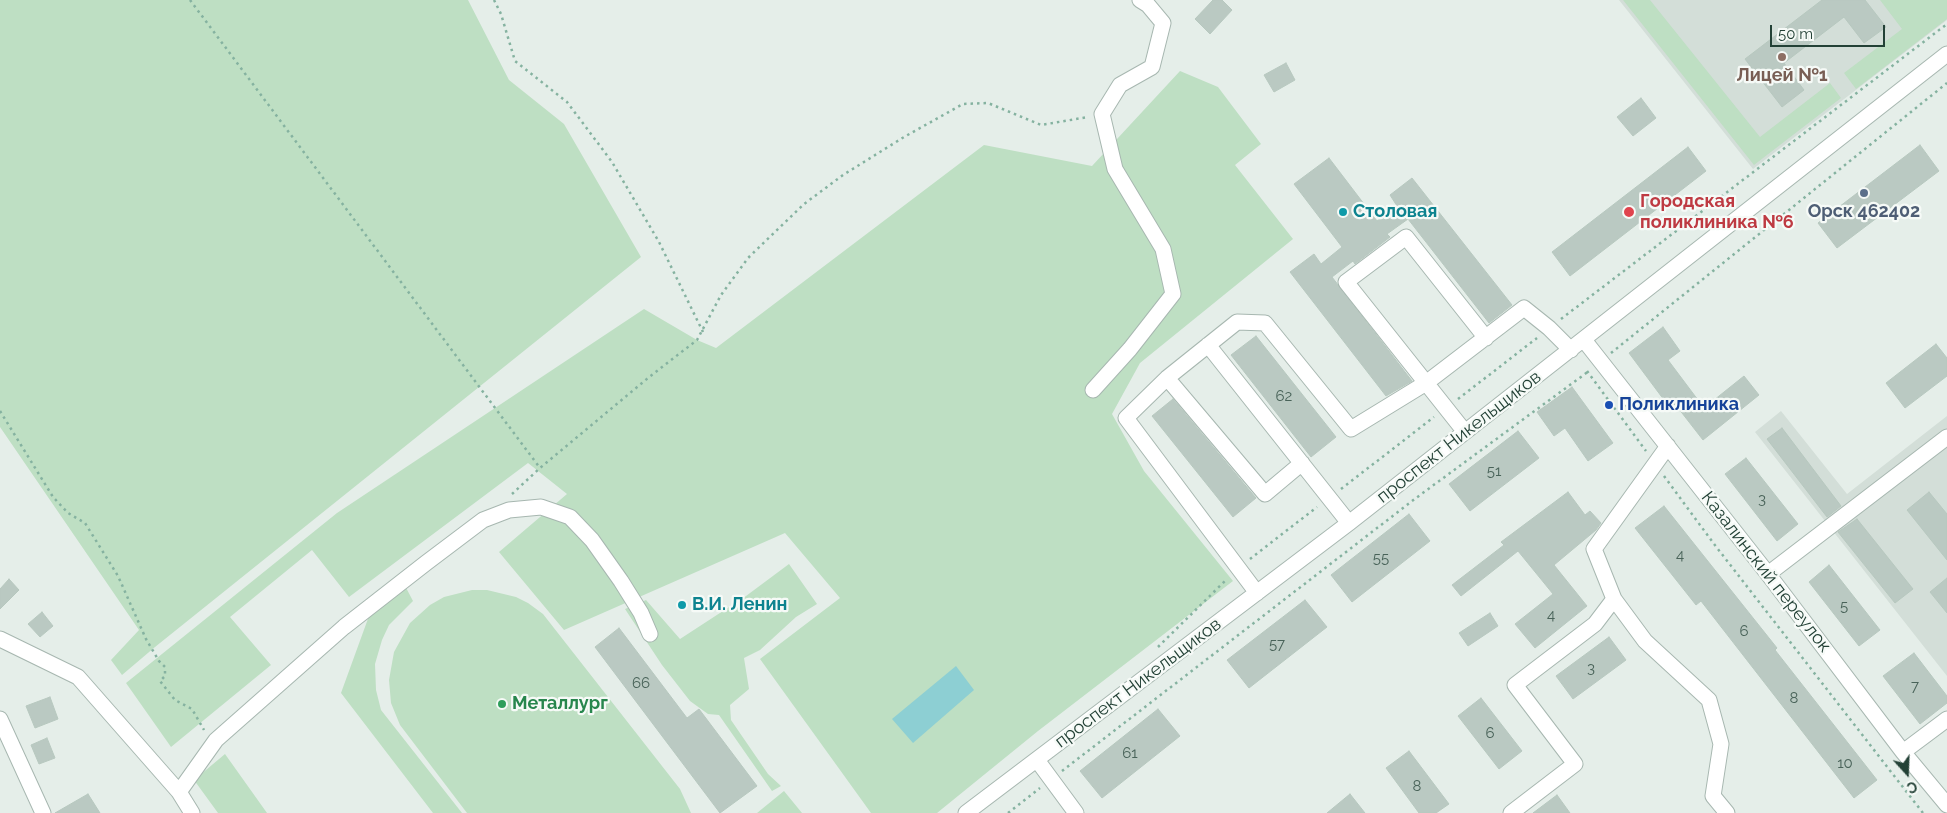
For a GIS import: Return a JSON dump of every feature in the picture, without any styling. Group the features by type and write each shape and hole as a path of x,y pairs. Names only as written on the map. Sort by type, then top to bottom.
{"street":[{"path":"1093,390 1130,349 1173,294 1163,249 1115,170 1102,114 1120,85 1152,67 1163,23 1148,5 1140,0"},
{"name":"проспект Никельщиков","path":"966,813 1349,523 1947,54"},
{"path":"1465,432 1346,282 1406,237 1486,338"},
{"path":"1257,593 1126,418 1167,378 1237,322 1266,323 1351,429 1426,383 1524,308 1549,328 1571,350"},
{"name":"Казалинский переулок","path":"1584,340 1768,574 1903,752 1947,805"},
{"path":"1208,345 1349,523"},
{"path":"1167,378 1265,494 1302,463"},
{"path":"1768,574 1947,437"},
{"path":"1668,446 1594,549 1614,599 1645,641 1708,700 1721,744 1713,796 1727,813"},
{"path":"179,792 216,740 344,627 483,520 509,510 541,507 570,517 592,540 621,581 641,613 650,634"},
{"path":"1511,813 1575,764 1515,685 1595,624 1614,599"},
{"path":"0,639 78,676 179,792 192,813"},
{"path":"0,719 43,813"},
{"path":"1903,752 1947,719"},
{"path":"1036,760 1076,813"}],"path":[{"path":"190,0 540,468"},
{"path":"494,0 501,14 515,61 567,102 612,162 659,242 703,332"},
{"path":"1008,813 1416,498 1588,372 1947,83"},
{"path":"512,494 540,468 648,378 697,340 703,332 721,295 748,258 804,204 843,175 904,137 963,104 988,103 1041,126 1102,114"},
{"path":"1571,350 1720,552 1923,813"},
{"path":"0,411 53,497 68,513 85,523 118,576 146,639 159,662 165,667 165,676 160,680 175,700 192,709 203,728 216,740"}],"shaded area":[{"name":"Лицей №1","path":"1619,0 1947,0 1947,20 1753,169"},
{"path":"1781,411 1847,494 1947,416 1947,676 1755,432"}],"green space":[{"path":"0,0 468,0 509,80 564,124 641,257 122,675 111,660 139,630 0,427"},
{"path":"1623,0 1650,0 1760,137 1830,83 1841,98 1754,165"},
{"path":"1880,0 1947,0 1947,19 1856,89 1844,73 1902,29"},
{"path":"1180,71 1218,87 1261,144 1235,165 1293,239 1140,363 1112,414 1144,471 1233,581 1038,731 937,813 871,813 760,659 840,598 785,533 564,630 499,552 567,494 528,463 349,597 312,550 230,617 271,665 171,747 126,683 337,513 644,309 697,340 716,348 984,145 1092,166"},
{"path":"789,564 817,604 796,617 760,650 744,658 749,689 730,705 731,720 768,774 781,786 772,791 719,715 708,714 690,701 662,665 625,609 646,600 680,639 746,596"},
{"path":"403,582 413,601 389,625 382,640 375,664 376,690 381,710 462,813 433,813 341,693 373,605"},
{"name":"Металлург","path":"472,590 487,590 516,597 543,614 680,789 691,813 467,813 400,725 391,703 389,680 394,652 410,623 430,605 444,597"},
{"path":"225,754 267,813 218,813 194,780"},
{"path":"784,791 802,813 757,813"}],"water":[{"path":"956,666 974,690 913,743 892,719"}],"building":[{"path":"1213,0 1222,0 1232,10 1210,34 1195,19"},
{"path":"1822,0 1865,0 1886,27 1864,43 1844,17 1784,63 1804,90 1782,107 1745,59"},
{"path":"1286,63 1295,80 1274,92 1264,75"},
{"path":"1641,98 1656,118 1633,136 1617,117"},
{"path":"1920,145 1939,171 1837,248 1818,223"},
{"name":"Городская поликлиника №6","path":"1688,147 1706,171 1570,276 1552,252"},
{"path":"1329,158 1377,221 1397,206 1390,195 1412,178 1512,305 1489,323 1408,219 1387,234 1390,237 1355,264 1353,261 1332,277 1412,381 1386,396 1290,272 1314,254 1321,264 1342,247 1294,184"},
{"path":"1663,327 1680,351 1668,360 1704,408 1744,376 1759,395 1703,440 1675,404 1670,408 1629,353"},
{"path":"1256,336 1336,437 1311,457 1231,355"},
{"path":"1936,344 1947,358 1947,376 1905,408 1886,383"},
{"path":"1572,387 1613,443 1588,461 1565,428 1554,436 1537,412"},
{"path":"1173,399 1256,498 1233,517 1152,416"},
{"path":"1782,428 1841,506 1827,517 1767,439"},
{"path":"1518,431 1539,458 1470,511 1449,484"},
{"path":"1746,458 1798,524 1777,541 1725,474"},
{"path":"1568,492 1585,515 1590,511 1601,523 1596,530 1554,565 1587,606 1535,648 1515,624 1553,594 1518,551 1461,596 1452,585 1504,545 1501,542"},
{"path":"1929,492 1947,514 1947,560 1907,510"},
{"path":"1664,506 1777,648 1775,650 1877,780 1854,798 1701,601 1696,605 1635,528"},
{"path":"1409,514 1430,541 1352,602 1331,575"},
{"path":"1857,519 1913,589 1895,603 1838,532"},
{"path":"1829,565 1880,630 1859,646 1809,582"},
{"path":"1947,578 1947,613 1930,592"},
{"path":"9,579 19,590 0,609 0,589"},
{"path":"1305,600 1327,627 1249,688 1227,660"},
{"path":"42,612 53,626 40,637 28,624"},
{"path":"1490,613 1498,626 1468,646 1459,633"},
{"path":"619,628 687,718 699,709 757,786 720,813 595,647"},
{"path":"1609,637 1626,660 1573,699 1556,676"},
{"path":"1914,653 1947,696 1947,703 1920,724 1883,676"},
{"path":"50,697 58,719 35,728 26,706"},
{"path":"1481,698 1522,751 1499,769 1458,716"},
{"path":"1158,709 1180,736 1102,798 1080,771"},
{"path":"47,738 55,758 39,764 31,745"},
{"path":"1409,751 1449,804 1436,813 1419,813 1386,768"},
{"path":"88,794 100,813 55,813"},
{"path":"1350,794 1365,813 1327,813"},
{"path":"1557,795 1570,813 1533,813"}],"place":[{"name":"Лицей №1","path":"1782,57"},
{"name":"Орск 462402","path":"1864,193"},
{"name":"Столовая","path":"1343,212"},
{"name":"Городская поликлиника №6","path":"1629,212"},
{"name":"Поликлиника","path":"1609,405"},
{"name":"В.И. Ленин","path":"682,605"},
{"name":"Металлург","path":"502,704"}]}
